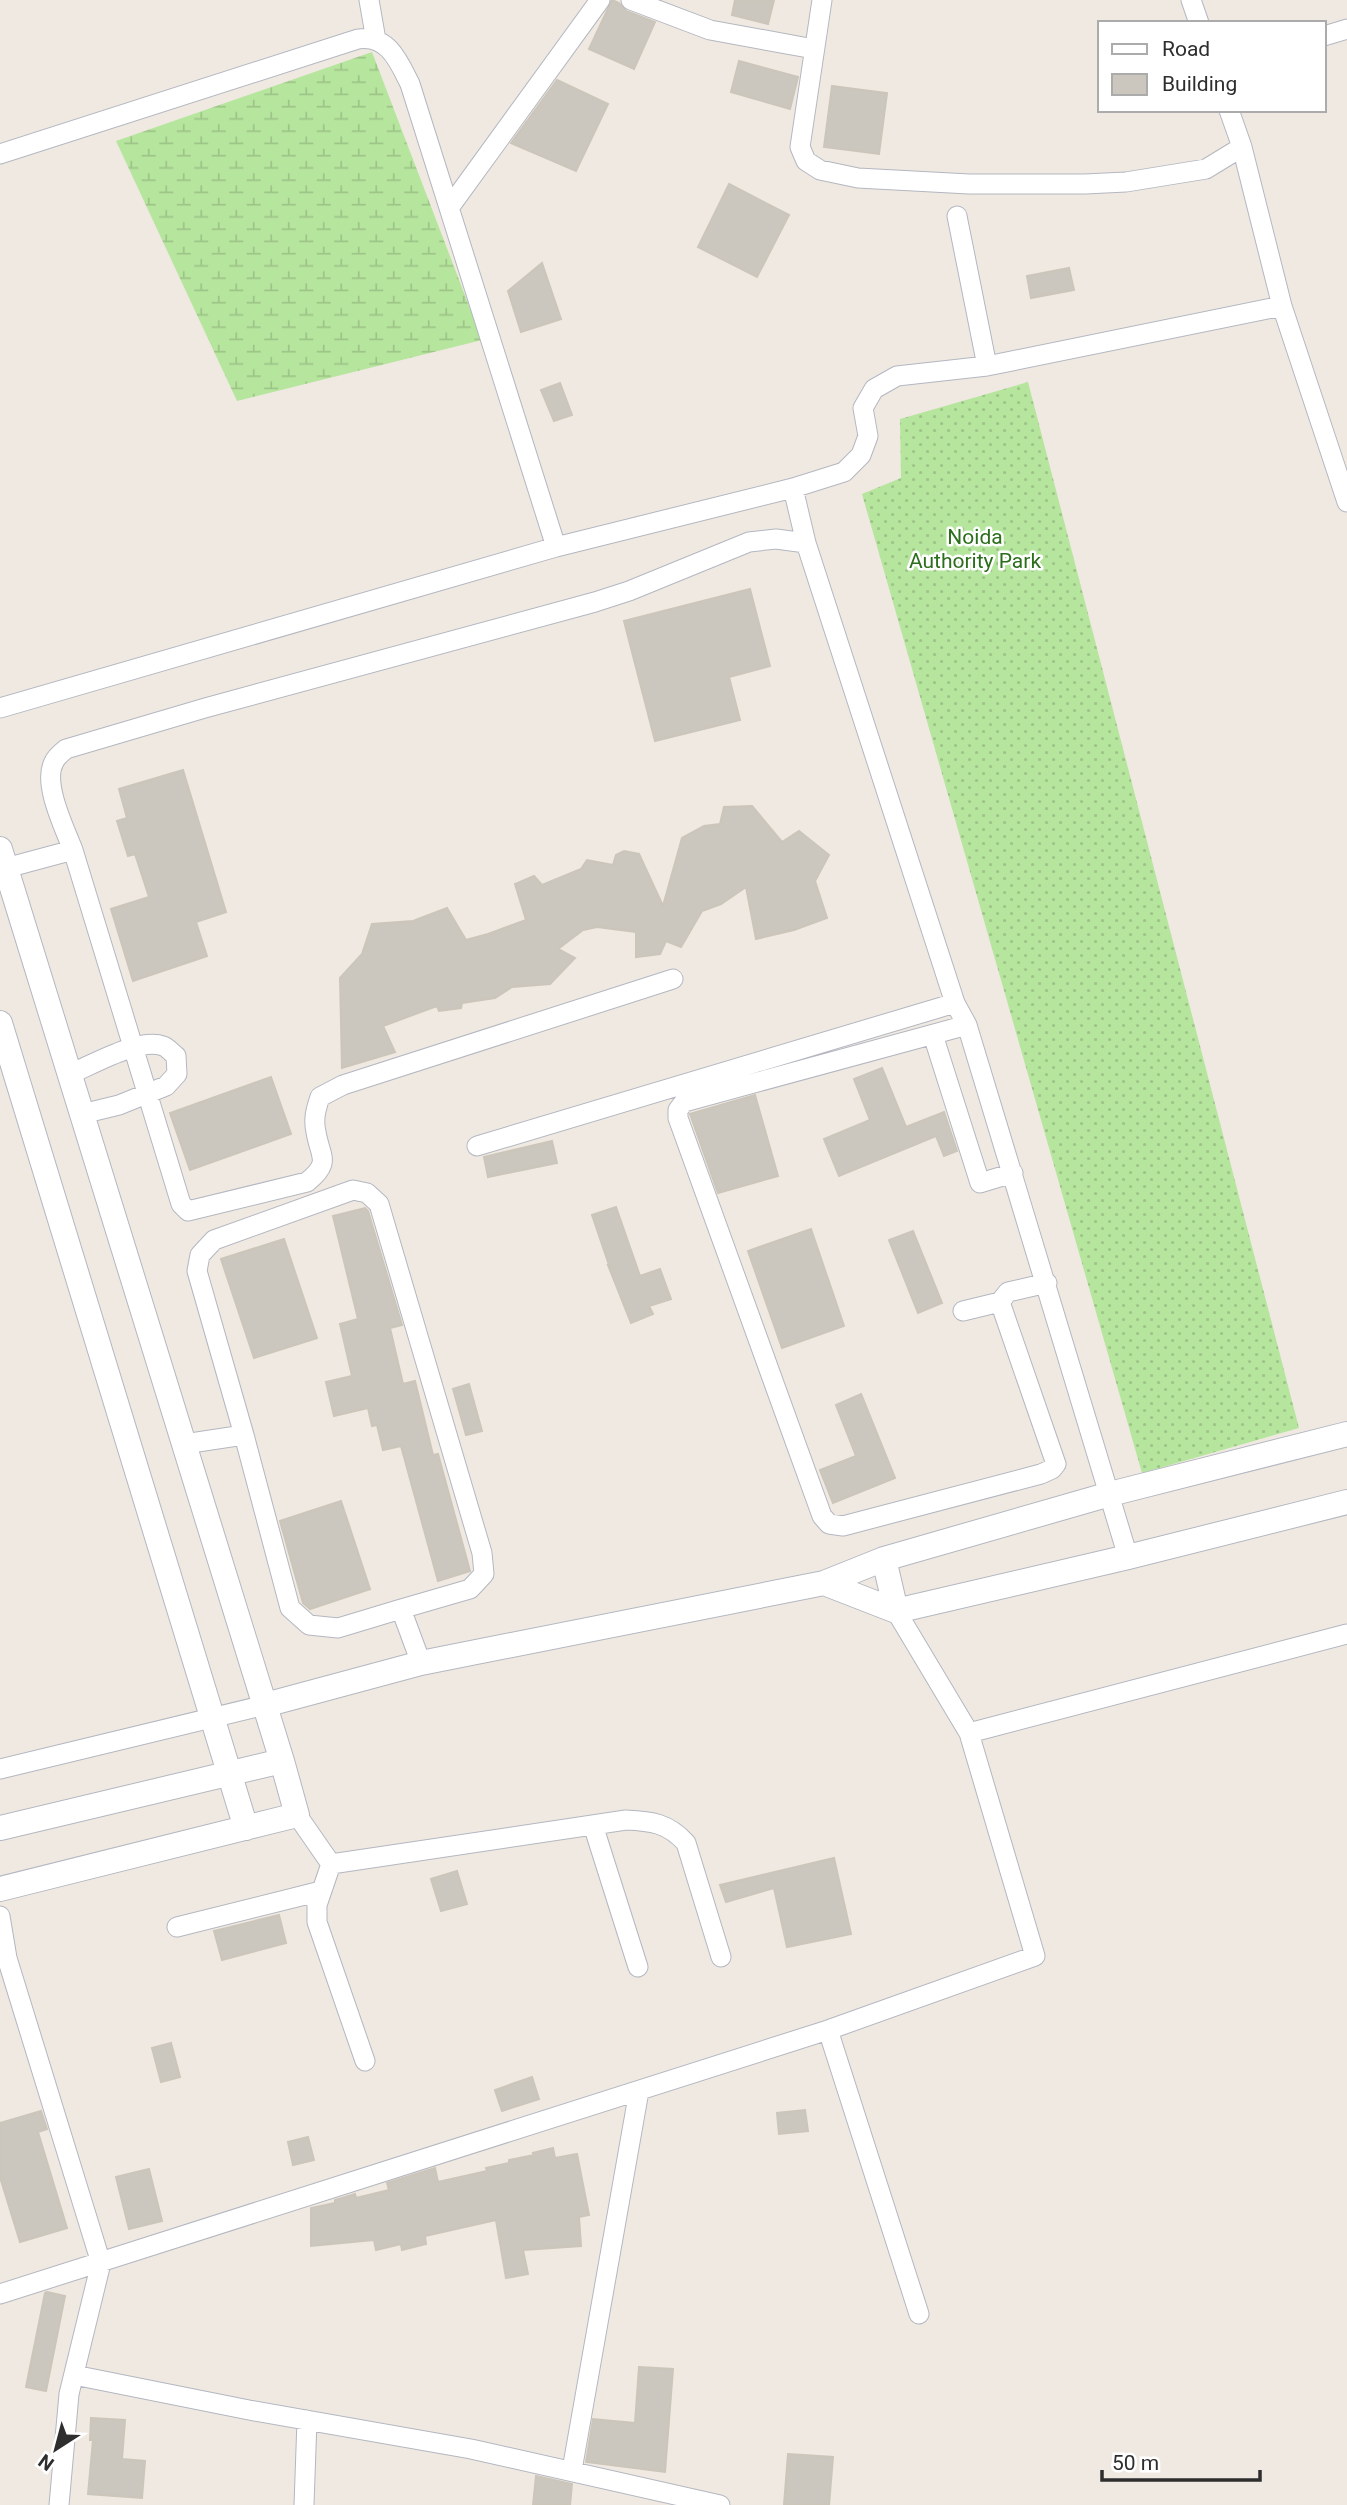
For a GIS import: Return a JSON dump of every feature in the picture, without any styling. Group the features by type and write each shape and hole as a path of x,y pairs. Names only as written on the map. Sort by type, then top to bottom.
{"street":[{"path":"369,0 376,40"},
{"path":"449,208 600,0"},
{"path":"631,0 710,30 814,49"},
{"path":"822,0 800,147 806,161 820,170 858,178 969,184 1125,183 1206,169 1242,147"},
{"path":"1191,0 1198,21"},
{"path":"1326,35 1347,29"},
{"path":"0,154 358,39 367,37 386,45 395,54 410,83 556,547"},
{"path":"1230,112 1242,147 1282,306 1347,502"},
{"path":"957,216 987,366"},
{"path":"0,708 556,547 793,488 844,472 861,455 868,436 863,408 874,389 897,376 987,366 1282,306"},
{"path":"793,488 806,543 955,1003 967,1025 1128,1557"},
{"path":"673,979 343,1085 320,1097 315,1114 316,1133 324,1156 320,1172 307,1182 188,1211 181,1204 73,850 54,799 52,764 66,750 205,708 595,602 749,542 776,539 806,543"},
{"path":"73,850 3,859 297,1815 331,1864"},
{"path":"477,1146 955,1003"},
{"path":"0,1023 246,1828"},
{"path":"967,1025 684,1102 678,1110 678,1118 817,1503 822,1516 830,1524 843,1527 1041,1474 1056,1464 1000,1302"},
{"path":"933,1035 980,1183 1013,1173"},
{"path":"70,1074 147,1044 164,1046 176,1056 177,1074 166,1086 119,1105 82,1114"},
{"path":"353,1190 367,1193 379,1204 482,1553 484,1574 470,1589 401,1609 338,1628 309,1625 290,1608 197,1271 200,1255 214,1240 353,1190"},
{"path":"963,1311 1000,1302 1008,1292 1047,1283"},
{"path":"0,1769 265,1705 421,1663 824,1583 884,1559 1110,1494 1347,1434"},
{"path":"184,1444 243,1435"},
{"path":"824,1583 896,1611 1347,1502"},
{"path":"0,2294 828,2030 1035,1956 969,1733 896,1611 884,1559"},
{"path":"401,1609 421,1663"},
{"path":"969,1733 1347,1634"},
{"path":"0,1828 282,1761"},
{"path":"0,1889 297,1815"},
{"path":"331,1864 626,1820 663,1824 675,1831 686,1843 722,1956"},
{"path":"593,1825 638,1967"},
{"path":"331,1864 317,1905 317,1922 365,2061"},
{"path":"177,1927 321,1891"},
{"path":"0,1916 3,1958 101,2263 69,2394 59,2505"},
{"path":"828,2030 919,2314"},
{"path":"572,2470 639,2091"},
{"path":"74,2375 471,2449 720,2505"},
{"path":"304,2505 307,2420"}],"green space":[{"path":"372,52 482,340 237,401 116,141"},
{"name":"Noida Authority Park","path":"1028,382 1299,1428 1142,1473 862,494 901,478 900,419"}],"building":[{"path":"612,0 626,11 655,22 634,69 589,49"},
{"path":"735,0 774,0 768,24 732,15"},
{"path":"739,61 798,77 790,109 731,92"},
{"path":"557,80 608,104 576,171 511,143"},
{"path":"832,86 887,93 879,154 824,147"},
{"path":"729,184 789,215 757,277 698,247"},
{"path":"542,263 561,319 521,332 508,291"},
{"path":"1069,268 1074,290 1031,298 1027,276"},
{"path":"560,383 572,415 554,421 541,390"},
{"path":"750,589 770,666 729,677 740,720 655,741 624,621"},
{"path":"183,770 226,912 196,922 207,956 133,981 111,909 149,897 135,854 128,856 117,821 127,818 119,789"},
{"path":"752,806 782,842 799,831 829,855 815,881 827,918 794,930 756,939 746,887 721,904 702,911 681,947 666,941 660,954 636,957 636,932 597,927 583,930 558,949 575,958 550,984 512,987 495,998 462,1003 461,1008 439,1011 437,1006 383,1026 395,1052 342,1068 340,978 362,954 372,924 413,921 447,908 466,940 488,934 526,920 515,884 534,876 542,885 581,869 587,860 613,865 616,855 624,851 639,854 663,906 682,838 704,826 720,824 724,807"},
{"path":"882,1068 906,1127 944,1112 957,1151 944,1156 936,1136 839,1176 824,1139 870,1120 854,1079"},
{"path":"271,1077 291,1134 190,1170 170,1113"},
{"path":"755,1095 778,1176 718,1193 690,1114"},
{"path":"552,1141 557,1163 488,1177 484,1157"},
{"path":"616,1207 640,1276 660,1269 671,1299 649,1306 653,1314 631,1323 592,1215"},
{"path":"365,1208 402,1325 390,1328 403,1384 415,1381 433,1455 438,1454 470,1571 438,1581 401,1446 383,1450 377,1425 372,1426 368,1408 334,1416 326,1382 352,1376 340,1324 358,1319 333,1216"},
{"path":"811,1229 844,1326 782,1348 748,1251"},
{"path":"913,1231 942,1303 918,1313 889,1240"},
{"path":"284,1239 317,1338 254,1358 221,1259"},
{"path":"469,1384 482,1431 466,1435 453,1389"},
{"path":"861,1394 895,1478 833,1503 820,1470 856,1456 836,1405"},
{"path":"341,1501 370,1589 310,1609 303,1603 280,1521"},
{"path":"834,1858 851,1934 787,1947 774,1888 726,1902 720,1885"},
{"path":"457,1871 467,1904 441,1911 431,1879"},
{"path":"279,1915 286,1943 222,1960 214,1931"},
{"path":"171,2043 180,2077 161,2082 152,2048"},
{"path":"532,2077 539,2099 502,2111 495,2090"},
{"path":"805,2110 808,2131 779,2134 777,2113"},
{"path":"41,2111 47,2129 38,2132 67,2228 20,2242 0,2177 0,2123"},
{"path":"308,2137 314,2160 293,2165 288,2142"},
{"path":"553,2148 555,2158 577,2154 589,2215 579,2217 581,2246 523,2250 528,2274 506,2278 496,2220 425,2236 426,2244 402,2250 401,2244 376,2250 374,2240 311,2246 311,2208 335,2203 335,2200 355,2194 356,2198 389,2190 387,2183 435,2168 438,2182 487,2171 486,2168"},
{"path":"149,2169 162,2221 129,2229 116,2177"},
{"path":"47,2292 65,2296 46,2391 26,2387"},
{"path":"639,2367 673,2369 665,2472 586,2462 593,2419 635,2423"},
{"path":"91,2418 125,2420 122,2459 145,2461 142,2498 88,2494 93,2440 90,2440"},
{"path":"788,2454 833,2457 829,2505 784,2505"},
{"path":"536,2476 572,2484 570,2505 533,2505"}]}
